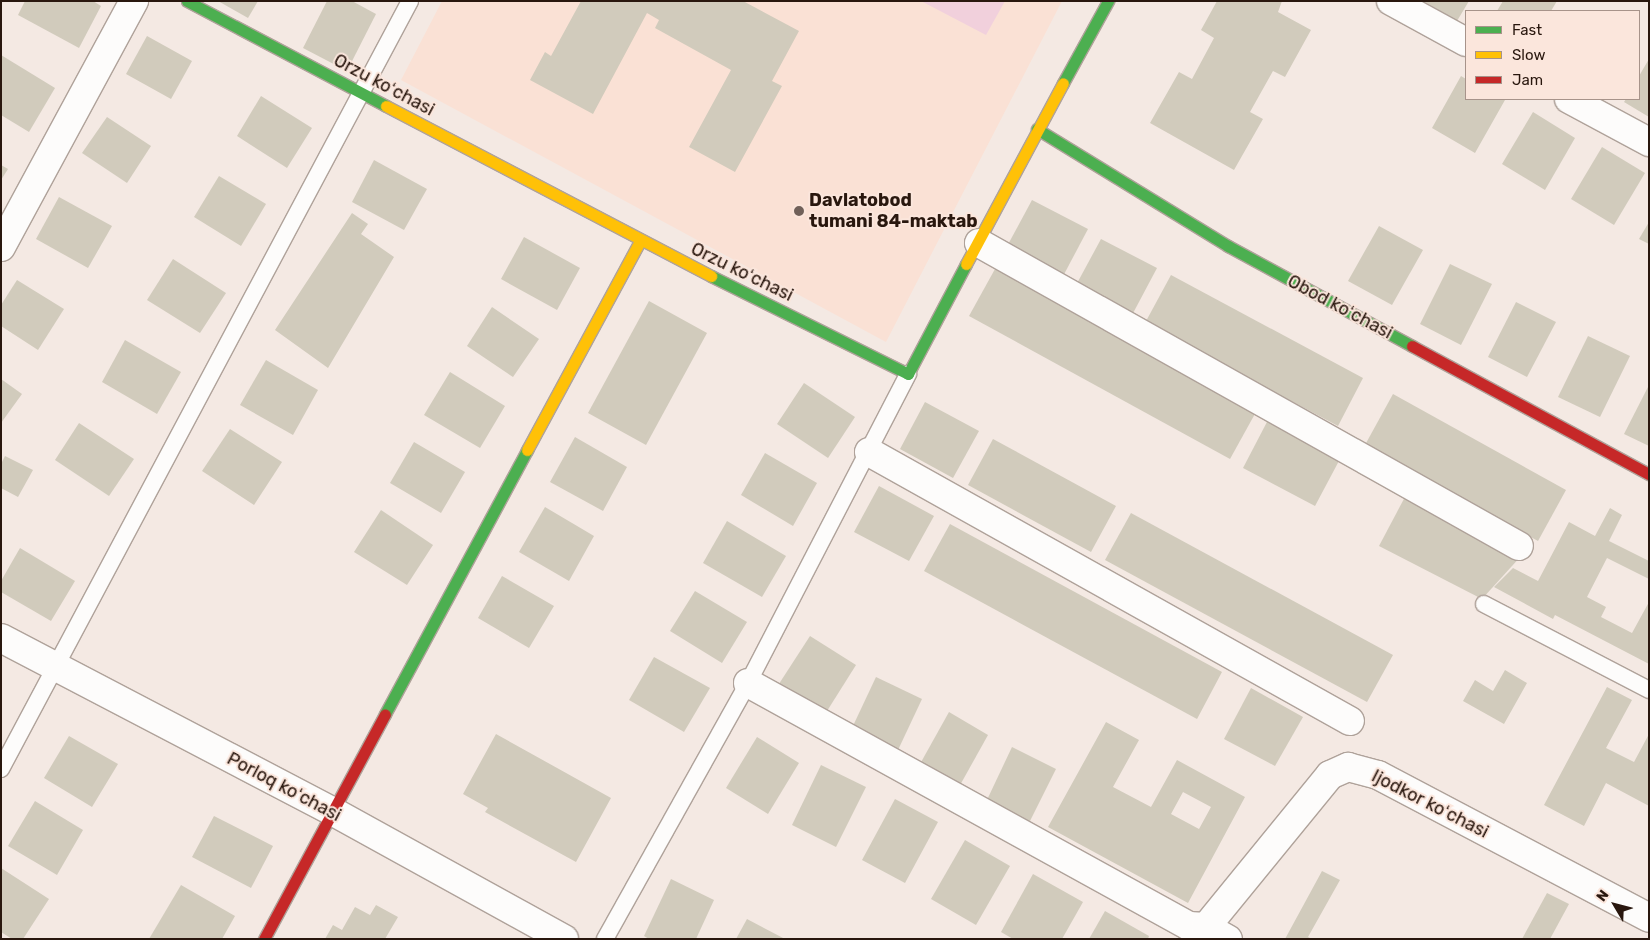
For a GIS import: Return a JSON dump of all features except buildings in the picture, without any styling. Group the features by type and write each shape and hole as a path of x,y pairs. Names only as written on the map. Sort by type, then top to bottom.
{"street":[{"path":"1,247 134,1"},
{"name":"Orzu koʻchasi","path":"188,1 640,241 908,374"},
{"path":"908,374 979,243 1037,129 1108,1"},
{"path":"1392,1 1465,41"},
{"path":"1571,100 1649,142"},
{"name":"Obod koʻchasi","path":"1037,129 1228,246 1649,474"},
{"path":"264,939 640,241"},
{"path":"979,243 1519,546"},
{"path":"869,452 1350,721"},
{"name":"Porloq koʻchasi","path":"1,638 332,812 564,939"},
{"path":"748,683 1201,932"},
{"name":"Ijodkor koʻchasi","path":"1201,932 1330,775 1348,767 1378,774 1649,918"}],"lane":[{"path":"1,769 410,1"},
{"path":"605,939 748,683 908,374"},
{"path":"1484,604 1649,690"}],"shaded area":[{"name":"Davlatobod tumani 84-maktab","path":"442,1 1062,1 886,342 401,80"},
{"path":"921,1 1005,1 986,35"}],"traffic: fast":[{"path":"187,1 386,106"},
{"path":"1063,83 1108,1"},
{"path":"1037,129 1228,246 1412,346"},
{"path":"711,276 908,374 966,264"},
{"path":"385,714 527,450"}],"traffic: slow":[{"path":"966,264 1063,83"},
{"path":"386,106 711,276"},
{"path":"527,450 640,241"}],"traffic: jam":[{"path":"1412,346 1649,474"},
{"path":"264,939 385,714"}],"place":[{"name":"Davlatobod tumani 84-maktab","path":"799,211"}]}
